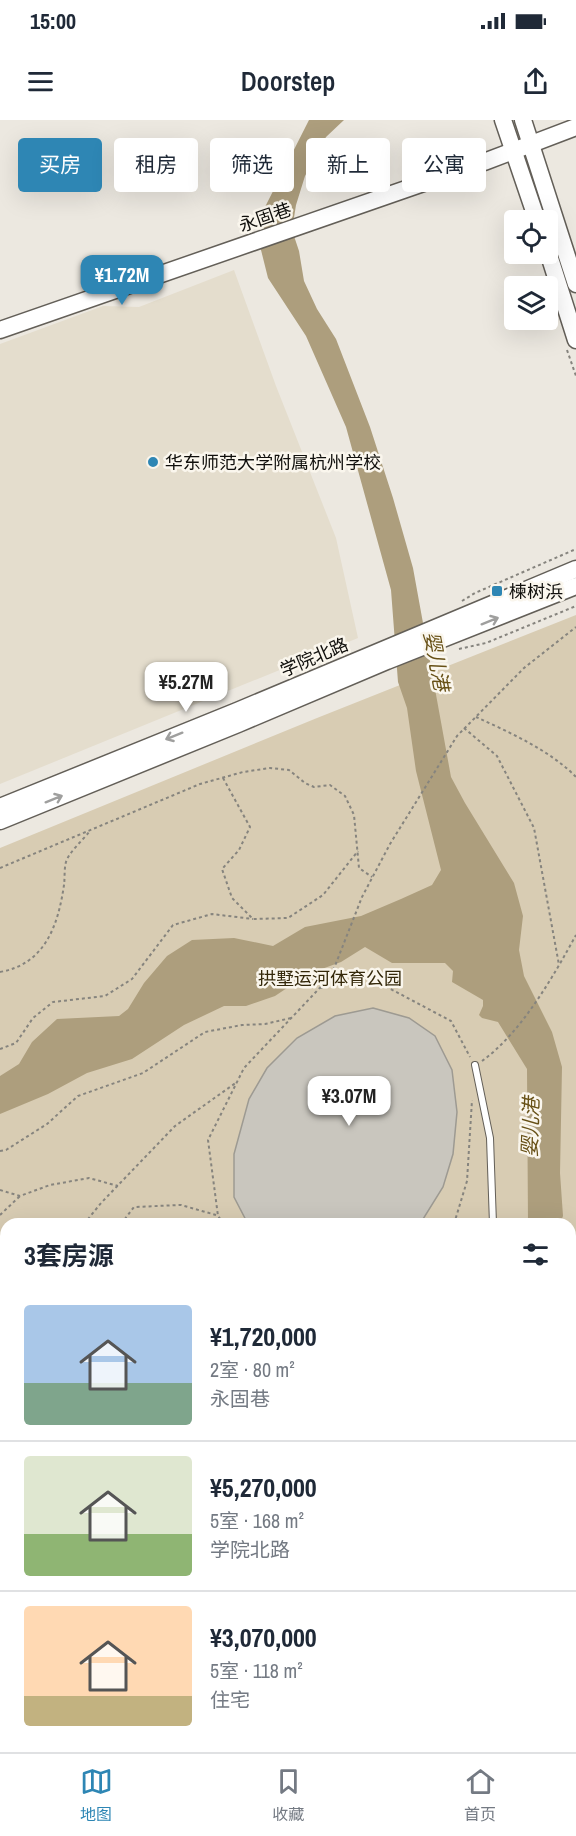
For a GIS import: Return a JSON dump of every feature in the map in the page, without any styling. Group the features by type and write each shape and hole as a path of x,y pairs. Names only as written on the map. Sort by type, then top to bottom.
{"main road":[{"path":"503,120 534,210"},
{"path":"523,120 576,284"},
{"name":"永固巷","path":"0,330 576,127"},
{"path":"552,264 576,340"},
{"name":"学院北路","path":"0,821 386,655 458,611 576,569"},
{"name":"学院北路","path":"0,807 386,655 435,643 576,586"}],"lane":[{"path":"475,1065 490,1138 493,1218"}],"path":[{"path":"458,611 475,593 576,549"},
{"path":"452,651 486,643 576,606"},
{"path":"126,1218 134,1207 181,1205 218,1216 208,1140 244,1068 331,976 372,877 414,805 464,728 524,668 576,627"},
{"path":"475,716 565,765 576,777"},
{"path":"464,728 497,756 534,828 559,965"},
{"path":"0,868 200,784 270,768 289,770 314,787 330,785 345,796 354,815 359,868 372,877"},
{"path":"223,778 250,827 239,850 222,869 232,898 254,919"},
{"path":"0,972 17,969 46,947 57,918 64,886 66,860 91,830"},
{"path":"0,1049 16,1043 33,1018 53,1002 105,996 132,980 173,925 212,914 254,919 288,918 322,895 358,850"},
{"path":"320,988 345,984 385,986 451,1021 475,1065 499,1048 549,984 576,935"},
{"path":"0,1151 6,1150 47,1124 78,1096 144,1073 205,1032 292,1018"},
{"path":"89,1218 175,1126 237,1082"},
{"path":"456,1218 467,1181 472,1095"},
{"path":"0,1215 20,1196 50,1185 89,1178 118,1186"},
{"path":"0,1190 20,1196"}],"shaded area":[{"name":"华东师范大学附属杭州学校","path":"234,270 276,386 336,538 358,638 0,784 0,344 103,306 139,307"}],"green space":[{"name":"拱墅运河体育公园","path":"576,615 576,1218 0,1218 0,848"}],"water":[{"name":"婴儿港","path":"309,120 344,120 325,138 306,138 306,174 296,205 292,230 299,251 304,281 317,309 336,339 370,427 393,498 413,568 451,777 514,883 523,916 519,950 524,976 552,1032 562,1067 560,1173 562,1218 528,1218 527,1069 498,1022 479,1015 483,1000 452,982 453,971 445,963 392,963 365,947 341,962 308,974 275,996 246,1006 224,1006 184,1025 132,1059 87,1073 48,1094 0,1114 0,1076 19,1064 32,1042 57,1019 119,1016 128,1009 144,983 167,956 192,940 234,938 273,946 305,927 361,916 432,885 441,870 416,771 407,708 398,682 391,590 346,427 306,336 268,278 260,246 265,207 273,192 294,192 294,150"}],"building":[{"path":"373,1008 409,1018 435,1036 452,1070 457,1112 453,1154 443,1187 424,1218 245,1218 234,1197 234,1154 249,1099 267,1068 297,1038 335,1016"}],"place":[{"name":"华东师范大学附属杭州学校","path":"153,462"},
{"name":"楝树浜","path":"497,591"}]}
